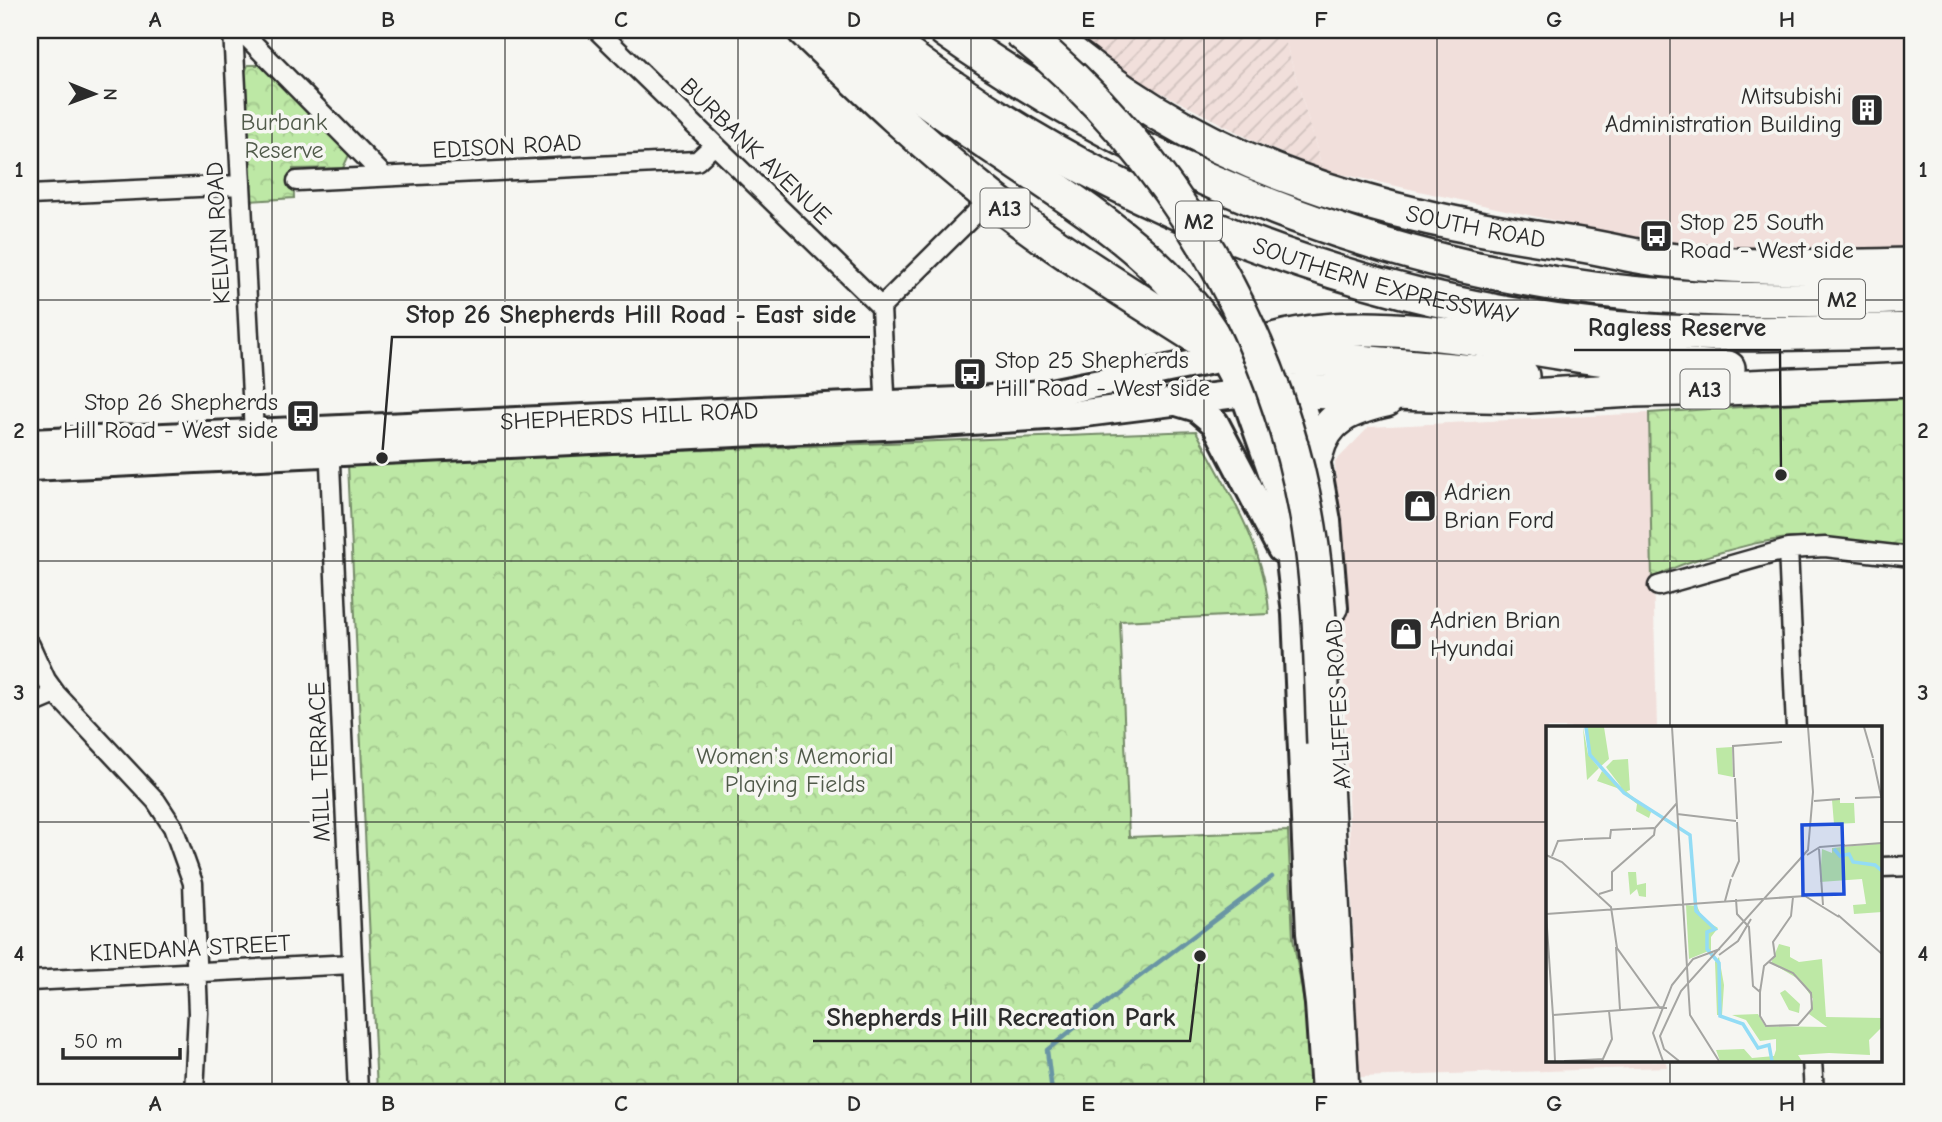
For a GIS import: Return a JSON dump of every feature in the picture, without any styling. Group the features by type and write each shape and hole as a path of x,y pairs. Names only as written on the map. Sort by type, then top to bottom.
{"highway":[{"name":"A13","path":"804,30 991,198 1054,243 1230,357 1364,362 1499,373 1633,390 1833,385 1912,380"},
{"path":"838,30 932,103 1132,244 1189,300 1230,357 1260,344 1283,338 1370,329 1412,332 1621,361 1673,365 1746,369 1831,369 1912,364"},
{"name":"SOUTHERN EXPRESSWAY","path":"874,30 964,95 1085,167 1219,229 1355,277 1452,302 1601,327 1732,335 1912,330"},
{"name":"SOUTHERN EXPRESSWAY","path":"945,30 1118,136 1209,181 1273,208 1412,253 1543,281 1678,297 1758,301 1912,296"},
{"path":"1018,30 1051,57 1092,97 1165,184 1211,256 1258,351 1289,440 1308,524 1319,610 1342,1092"},
{"name":"SOUTH ROAD","path":"1044,30 1076,58 1135,100 1205,140 1249,162 1325,191 1378,207 1454,224 1657,259 1824,268 1912,265"},
{"path":"1160,157 1283,194 1404,226 1521,248 1626,261 1657,259"},
{"name":"AYLIFFES ROAD","path":"1230,357 1230,395"},
{"path":"1230,395 1291,391 1530,396 1633,390"},
{"path":"1316,454 1326,428 1341,416 1364,405 1415,393"}],"main road":[{"name":"AYLIFFES ROAD","path":"1230,357 1267,370 1291,391 1301,405 1316,454 1327,521 1333,590 1352,1092"},
{"name":"SHEPHERDS HILL ROAD","path":"886,415 1051,393 1230,357"},
{"name":"AYLIFFES ROAD","path":"1230,395 1278,489 1292,573 1309,922 1325,1092"},
{"name":"SHEPHERDS HILL ROAD","path":"30,467 329,440 886,415 1077,414 1230,395"},
{"path":"1177,402 1197,408 1214,424 1292,573"},
{"name":"SHEPHERDS HILL ROAD","path":"30,443 254,433 329,440"}],"street":[{"name":"KELVIN ROAD","path":"233,30 254,433"},
{"path":"240,30 384,176"},
{"name":"BURBANK AVENUE","path":"597,30 881,307"},
{"name":"EDISON ROAD","path":"297,181 697,161 714,145"},
{"path":"30,195 240,185"},
{"path":"886,415 881,307 991,198"},
{"name":"MILL TERRACE","path":"329,440 358,1092"},
{"path":"1658,586 1788,549 1825,547 1912,557"},
{"path":"1788,549 1797,726"},
{"path":"30,645 46,680 56,694 156,801 173,827 193,883 198,1013 194,1092"},
{"path":"30,705 56,694"},
{"path":"1882,867 1912,866"},
{"name":"KINEDANA STREET","path":"30,981 352,964"},
{"path":"1812,1062 1814,1092"}],"shaded area":[{"path":"1068,30 1282,30 1323,170 1258,143 1118,70"},
{"path":"1282,30 1912,30 1912,254 1754,255 1643,240 1323,170"},
{"path":"1649,413 1657,726 1546,726 1546,1062 1666,1062 1667,1067 1359,1077 1335,462 1369,427"}],"green space":[{"name":"Burbank Reserve","path":"248,65 260,65 350,153 343,168 293,169 294,198 250,201 245,72"},
{"path":"1912,396 1912,550 1836,540 1780,539 1711,555 1673,568 1652,580 1649,413"},
{"name":"Women's Memorial Playing Fields","path":"1196,431 1243,519 1261,565 1269,614 1120,621 1129,837 1288,831 1293,938 1319,1092 377,1092 348,464"}],"waterway":[{"path":"1052,1092 1047,1050 1272,877"}],"place":[{"name":"Mitsubishi Administration Building","path":"1867,110"},
{"name":"Stop 25 South Road - West side","path":"1656,236"},
{"name":"Stop 25 Shepherds Hill Road - West side","path":"970,374"},
{"name":"Stop 26 Shepherds Hill Road - West side","path":"303,416"},
{"name":"Stop 26 Shepherds Hill Road - East side","path":"382,458"},
{"name":"Ragless Reserve","path":"1781,475"},
{"name":"Adrien Brian Ford","path":"1420,506"},
{"name":"Adrien Brian Hyundai","path":"1406,634"},
{"name":"Shepherds Hill Recreation Park","path":"1200,956"}]}
